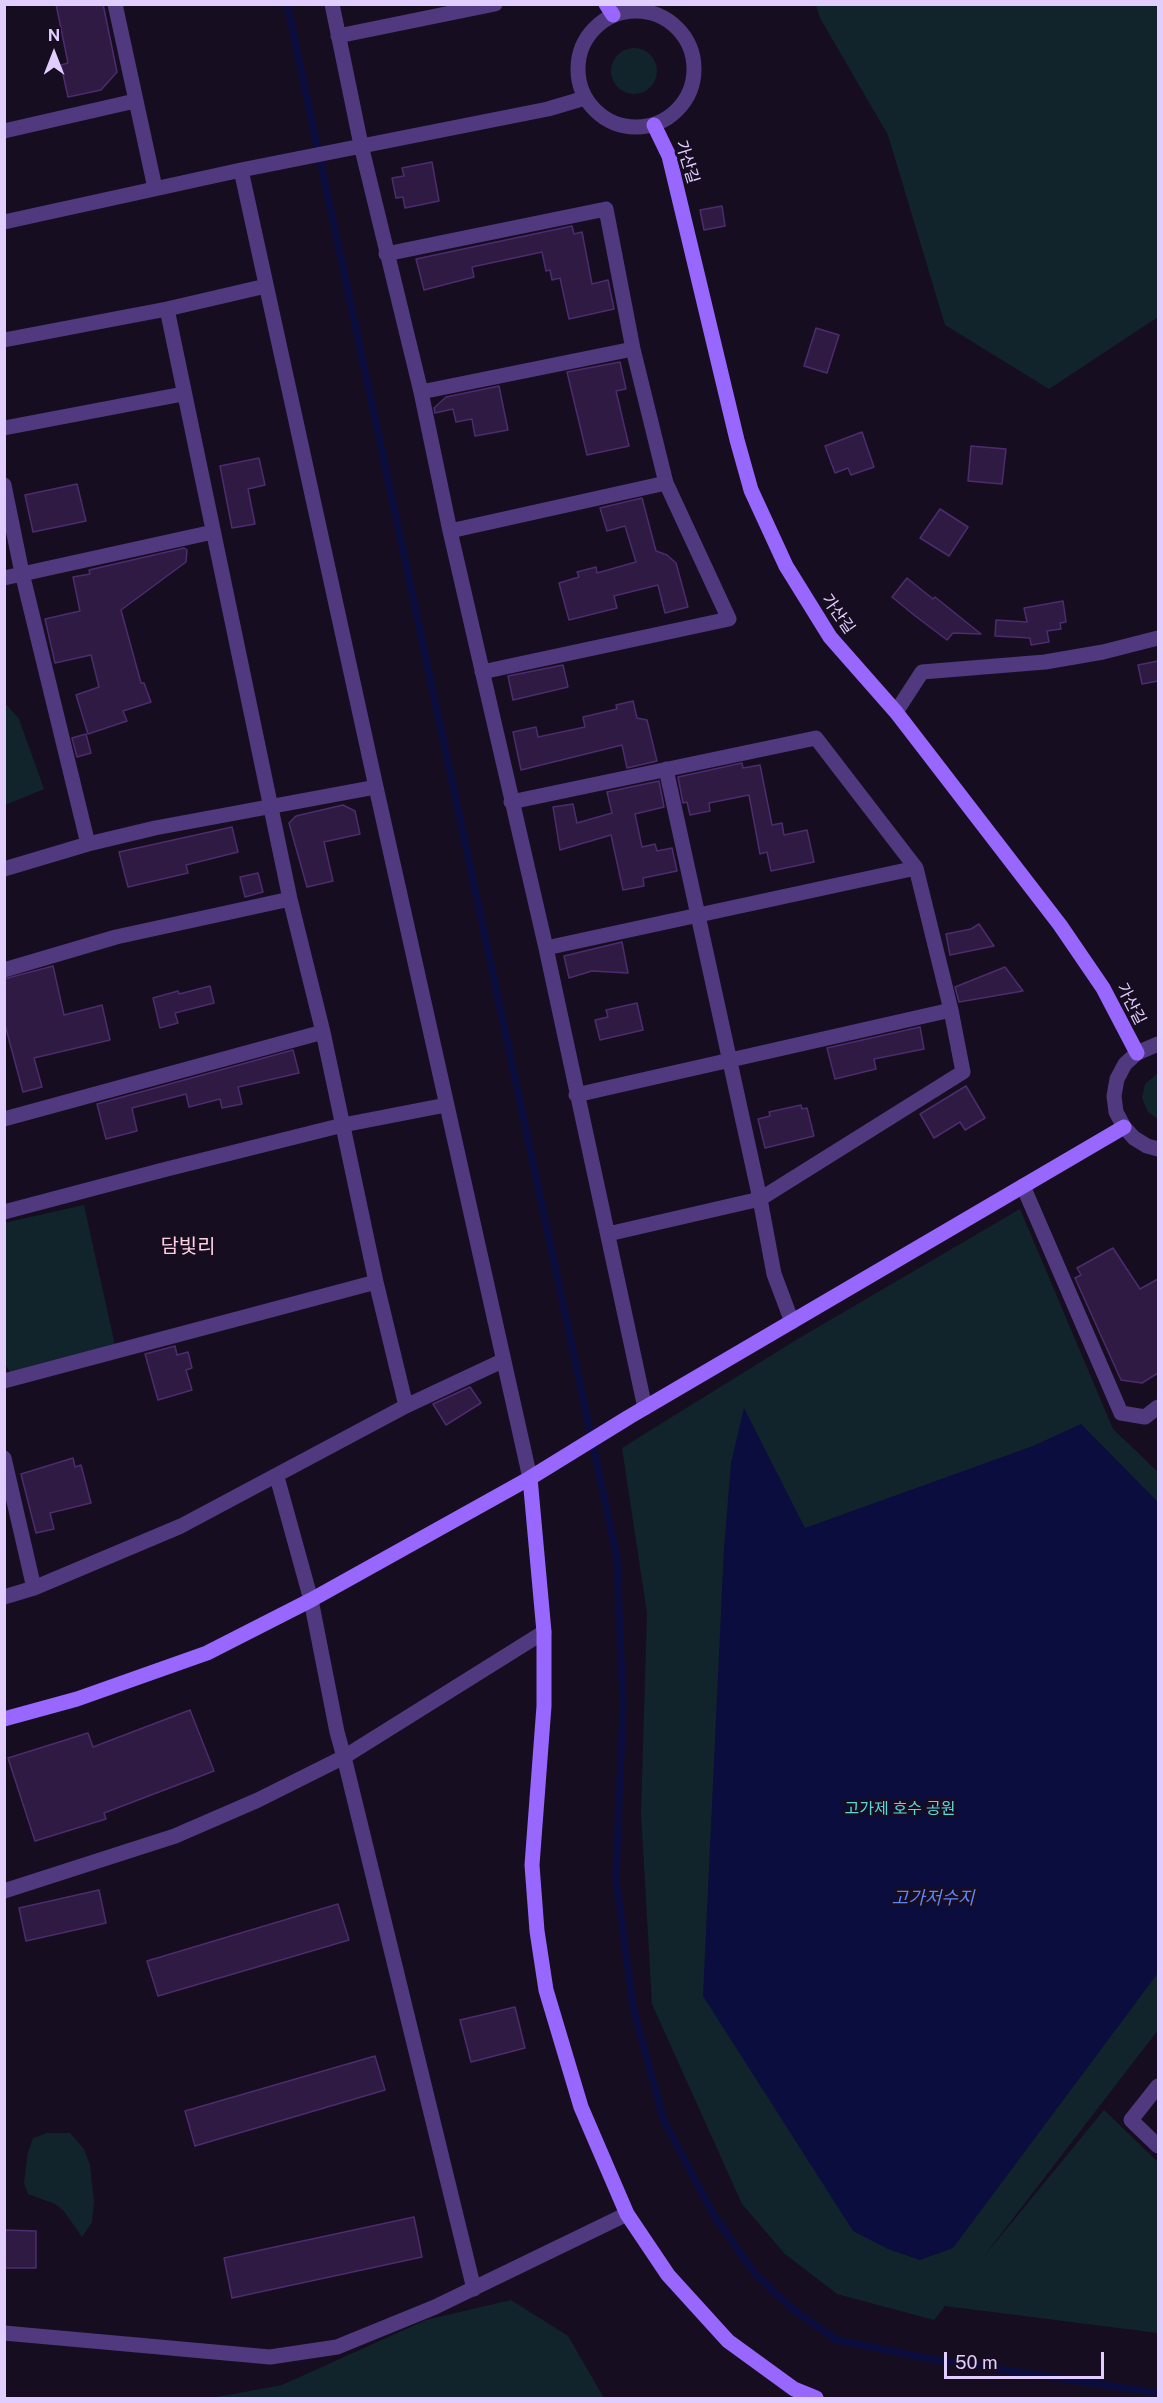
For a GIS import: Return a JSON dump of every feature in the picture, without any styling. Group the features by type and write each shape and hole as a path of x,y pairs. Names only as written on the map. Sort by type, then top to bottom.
{"street":[{"path":"115,4 155,188"},
{"path":"333,4 361,145 421,392 450,531 546,948 645,1408"},
{"path":"338,36 495,4"},
{"path":"630,8 667,20 681,32 691,49 693,58 692,86 684,103 670,116 654,125 634,127 615,123 598,113 585,98 579,80 578,60 584,42 609,10 630,8"},
{"path":"4,222 274,163 548,109 585,98"},
{"path":"4,131 135,101"},
{"name":"가산길","path":"654,125 669,156 734,429 751,490 786,566 830,637 896,712 1060,925 1103,988 1137,1053"},
{"path":"241,170 502,1361 530,1478 543,1632 544,1706 532,1865 537,1931 546,1990 580,2108 627,2214 668,2275 728,2341 794,2389 816,2398"},
{"path":"386,254 606,209 633,349 666,483 729,619 482,672"},
{"path":"4,340 166,309 266,286"},
{"path":"166,309 290,899 323,1032 376,1282 406,1406"},
{"path":"421,392 633,349"},
{"path":"4,429 183,394"},
{"path":"450,531 666,483"},
{"path":"4,485 22,573 88,844"},
{"path":"4,578 213,532"},
{"path":"896,712 922,672 1046,662 1103,652 1158,638"},
{"path":"511,802 816,738 916,868 951,1010 963,1072 760,1199 608,1233"},
{"path":"666,769 760,1199 774,1274 792,1322"},
{"path":"4,869 88,844 155,828 376,788"},
{"path":"546,948 916,868"},
{"path":"4,970 116,937 290,899"},
{"path":"576,1095 951,1010"},
{"path":"4,1119 323,1032"},
{"path":"1158,1044 1137,1053 1125,1064 1117,1079 1114,1096 1116,1112 1124,1127 1134,1138 1147,1146 1158,1149"},
{"path":"4,1212 342,1125 446,1105"},
{"path":"4,1719 77,1699 207,1653 311,1600 553,1466 629,1417 1124,1127"},
{"path":"1023,1186 1121,1413 1145,1417 1158,1407"},
{"path":"4,1381 376,1282"},
{"path":"4,1598 181,1526 277,1477 406,1406 502,1361"},
{"path":"4,1458 34,1587"},
{"path":"277,1477 311,1600 337,1732 474,2289"},
{"path":"4,1890 175,1836 258,1800 344,1757 543,1632"},
{"path":"1158,2086 1131,2120 1158,2146"},
{"path":"4,2333 270,2357 337,2347 435,2307 627,2214"}],"green space":[{"path":"816,5 1158,5 1158,317 1049,389 945,325 888,135 820,18"},
{"path":"634,48 650,55 657,71 650,87 634,94 618,87 611,71 618,55"},
{"path":"4,702 19,719 44,789 5,805"},
{"path":"1158,1073 1158,1119 1148,1112 1142,1098 1145,1084"},
{"path":"84,1205 116,1350 11,1373 4,1363 4,1223"},
{"name":"고가저수지","path":"1020,1209 1113,1429 1158,1472 1158,2030 981,2260 1104,2110 1158,2162 1158,2333 945,2306 934,2320 837,2294 785,2254 742,2204 652,2004 641,1813 647,1613 622,1448 796,1340"},
{"path":"47,2133 70,2133 84,2149 90,2165 94,2202 92,2222 82,2237 64,2211 55,2204 28,2194 24,2183 28,2152 33,2138"},
{"path":"511,2300 568,2336 604,2398 212,2398 282,2385 426,2320"}],"water":[{"name":"고가저수지","path":"744,1408 805,1528 1033,1446 1081,1424 1158,1502 1158,1973 953,2248 920,2260 888,2249 853,2231 703,1996 724,1548 731,1463"}],"building":[{"path":"56,4 103,4 117,72 101,90 68,97 61,65 68,63"},
{"path":"432,162 439,201 405,208 403,197 396,198 392,178 404,176 402,168"},
{"path":"722,206 725,226 704,230 700,210"},
{"path":"572,226 574,234 582,232 592,284 608,280 614,309 569,319 560,278 552,280 550,270 546,271 542,252 472,267 474,277 424,290 416,259"},
{"path":"816,328 839,335 827,373 804,366"},
{"path":"620,362 626,389 616,391 629,446 587,455 567,372"},
{"path":"499,386 508,430 475,436 472,419 456,422 453,409 435,413 434,408 446,397"},
{"path":"862,432 874,467 851,475 848,468 835,473 825,446"},
{"path":"971,446 1006,449 1002,484 968,481"},
{"path":"259,458 265,485 248,489 255,524 232,528 220,466"},
{"path":"77,484 86,521 33,532 25,495"},
{"path":"642,498 656,551 667,555 676,563 688,607 665,613 658,585 614,596 617,608 569,620 559,583 579,577 577,572 596,567 597,573 636,562 625,526 607,531 600,508"},
{"path":"940,509 968,527 949,556 920,538"},
{"path":"184,548 187,550 186,562 121,610 141,683 144,683 151,702 123,711 127,721 88,734 76,695 99,687 91,655 55,663 45,619 80,611 73,577 90,574 89,570"},
{"path":"907,578 981,634 953,633 947,640 892,597"},
{"path":"1063,601 1066,622 1060,623 1061,629 1047,631 1049,642 1031,645 1030,638 995,636 996,620 1027,622 1024,608"},
{"path":"1158,661 1158,681 1142,684 1138,665"},
{"path":"563,665 568,687 513,700 508,676"},
{"path":"633,701 637,718 647,720 657,761 627,768 622,745 521,770 513,732 536,727 538,737 585,727 583,717 617,709 616,705"},
{"path":"86,734 91,753 77,757 72,738"},
{"path":"742,763 743,768 760,765 772,825 782,823 784,835 807,830 814,862 771,871 767,852 760,854 749,795 709,803 710,811 690,815 687,802 683,803 678,777"},
{"path":"659,781 664,807 635,814 642,847 655,844 657,851 672,848 677,871 643,878 644,886 623,890 611,835 560,850 553,807 573,804 577,823 612,813 607,792"},
{"path":"343,805 355,811 360,834 324,842 333,881 307,887 289,823 296,816"},
{"path":"232,827 238,852 186,865 188,873 128,887 119,852"},
{"path":"258,873 263,892 245,897 240,877"},
{"path":"979,924 994,946 950,955 946,934 971,929"},
{"path":"622,942 628,973 592,971 569,978 564,956"},
{"path":"53,966 64,1015 102,1005 110,1040 34,1058 42,1087 23,1092 4,1021 4,979"},
{"path":"1005,967 1023,991 959,1002 955,987"},
{"path":"210,986 214,1003 175,1013 178,1023 160,1028 153,998"},
{"path":"637,1003 643,1030 600,1040 595,1020 608,1017 606,1010"},
{"path":"920,1027 924,1049 874,1059 876,1069 835,1079 827,1048"},
{"path":"293,1050 299,1073 238,1087 242,1104 222,1108 220,1099 189,1107 186,1094 132,1108 137,1131 106,1139 97,1104"},
{"path":"966,1086 985,1118 965,1130 960,1122 934,1138 920,1114"},
{"path":"801,1105 802,1109 807,1108 814,1136 765,1148 758,1119 770,1116 769,1112"},
{"path":"1113,1248 1140,1289 1158,1279 1158,1373 1142,1383 1121,1380 1075,1278 1081,1275 1077,1268"},
{"path":"175,1346 177,1355 188,1352 192,1368 186,1370 192,1390 158,1400 145,1354"},
{"path":"470,1387 481,1403 446,1425 433,1404"},
{"path":"73,1458 75,1467 81,1465 91,1503 50,1513 54,1529 36,1533 21,1474"},
{"path":"190,1710 214,1771 104,1813 106,1819 35,1841 8,1758 88,1733 93,1747"},
{"path":"99,1890 106,1923 26,1941 19,1908"},
{"path":"338,1904 349,1940 158,1996 147,1961"},
{"path":"515,2007 525,2048 471,2062 460,2020"},
{"path":"375,2056 385,2090 195,2146 185,2111"},
{"path":"414,2217 422,2257 232,2298 224,2258"},
{"path":"4,2230 36,2231 36,2268 4,2268"}],"waterway":[{"path":"287,4 617,1558 623,1707 616,1878 633,2007 664,2121 715,2217 756,2275 795,2311 837,2340 930,2359 1158,2393"}],"district":[{"name":"담빛리","path":"188,1247"}],"park label":[{"name":"고가제 호수 공원","path":"900,1809"}]}
